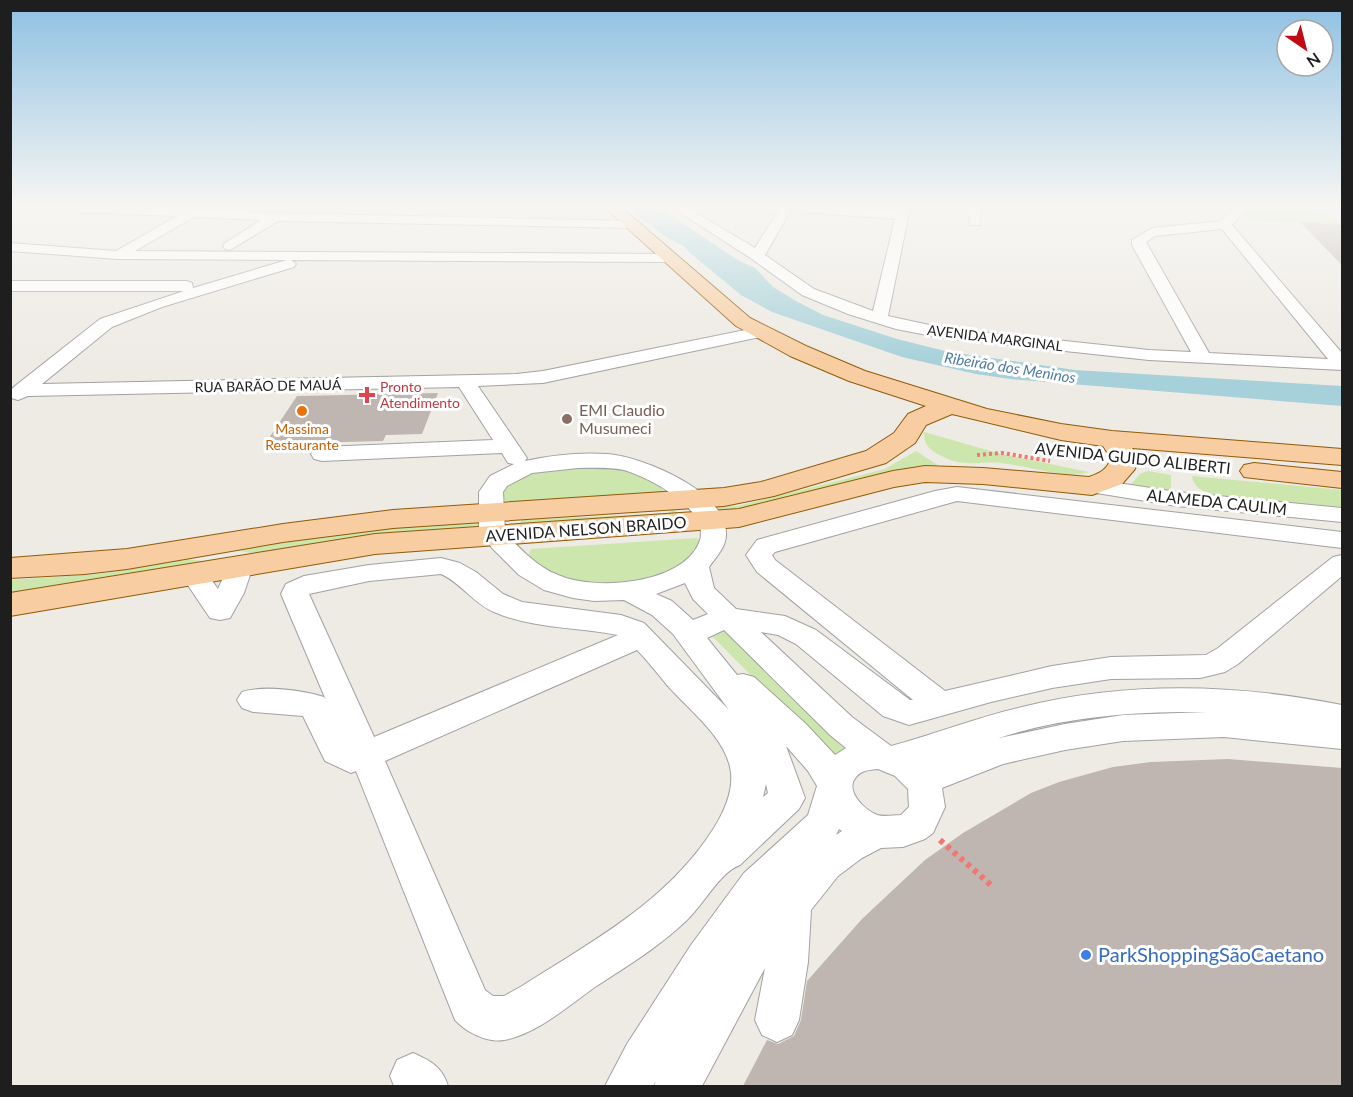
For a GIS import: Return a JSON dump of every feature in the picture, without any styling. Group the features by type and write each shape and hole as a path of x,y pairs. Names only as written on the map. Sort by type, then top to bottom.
{"main road":[{"name":"AVENIDA GUIDO ALIBERTI","path":"671,259 772,353 828,380 912,428 1079,455 1118,448 1342,457"},
{"name":"AVENIDA GUIDO ALIBERTI","path":"749,330 820,361 950,406 1015,424 1118,448 1342,480"},
{"name":"AVENIDA NELSON BRAIDO","path":"703,510 724,497 764,490 876,457 912,428 950,406"},
{"path":"912,428 926,454 939,460 1026,479"},
{"path":"1092,486 1112,478 1121,469 1118,448"},
{"name":"AVENIDA NELSON BRAIDO","path":"10,605 342,524 492,523 703,510 757,514 912,475 938,474 1026,479 1092,486"},
{"name":"AVENIDA NELSON BRAIDO","path":"10,568 193,562 240,566 492,523"}],"street":[{"path":"64,286 111,259"},
{"path":"16,395 106,323 132,311 303,259"},
{"name":"AVENIDA MARGINAL","path":"762,259 808,292 879,319 943,333 1149,355 1342,364"},
{"path":"879,319 892,259"},
{"path":"1147,259 1204,359"},
{"path":"1255,259 1342,364"},
{"path":"10,286 214,286"},
{"path":"10,296 29,286"},
{"name":"RUA BARÃO DE MAUÁ","path":"16,395 466,383 543,377 749,330"},
{"path":"466,383 524,468"},
{"path":"322,454 507,446"},
{"path":"562,462 626,463 651,471 703,510 715,531 713,542 696,567 675,578 628,591 590,592 553,584 530,571 492,523 493,487 508,474 524,468 562,462"},
{"name":"ALAMEDA CAULIM","path":"1092,486 1200,501 1342,515"},
{"path":"939,704 766,566 759,555 761,550 766,546 943,496 969,495 1342,540"},
{"path":"441,566 461,572 488,597 520,612 621,625 642,636 724,726 742,753 749,781 745,804 739,819 706,869 663,917 506,1018 494,1020 480,1016 470,1005 366,755 326,700 295,594 296,590 304,585 369,573 441,566"},
{"path":"628,591 662,608 686,629 810,751 832,776 842,810 858,823 878,832 892,834 918,825 925,815 928,804 927,792 914,772 885,757 840,726 704,593 699,585 696,567"},
{"path":"686,629 727,617 784,626 806,637 894,707 909,713 1052,677 1111,669 1200,667 1214,664 1337,576"},
{"path":"806,637 835,621"},
{"path":"686,629 703,657 746,708 772,751 788,798 741,842 706,869"},
{"path":"366,755 642,636"},
{"path":"627,1086 702,964 760,884 802,846 826,820 834,786 843,766 852,760 864,756 885,757 947,744 986,729 1030,717 1097,705 1160,699 1276,705 1342,717"},
{"path":"253,700 326,700"},
{"path":"922,782 999,752 1065,737 1124,728 1224,724 1342,736"},
{"path":"677,1086 756,945 825,864 849,846 878,832"},
{"path":"777,1020 790,951 793,925 791,904"}],"path":[{"path":"939,839 992,886"}],"green space":[{"path":"924,432 1001,454 1089,472 1070,474 1011,464 953,461 930,449"},
{"path":"916,451 942,468 725,515 712,507 737,506 885,469"},
{"path":"616,463 656,481 664,492 652,496 511,504 503,499 503,489 528,474 571,465"},
{"path":"1148,471 1171,475 1171,492 1126,490 1140,474"},
{"path":"1192,476 1342,490 1342,507 1216,495 1198,487"},
{"path":"674,509 678,515 518,526 522,520 668,513"},
{"path":"473,521 482,523 480,530 255,554 236,550 370,530"},
{"path":"697,538 702,545 691,561 668,572 635,581 590,584 553,575 528,557 531,549"},
{"path":"187,559 211,562 11,596 11,580 97,574"},
{"path":"716,623 851,753 835,760 707,631"}],"water":[{"name":"Ribeirão dos Meninos","path":"698,259 736,259 755,268 773,287 823,315 897,339 949,352 1075,370 1342,386 1342,406 1010,379 976,374 902,357 772,312 741,295"}],"building":[{"path":"438,393 422,434 386,435 383,441 265,444 297,396"},
{"name":"ParkShoppingSãoCaetano","path":"1228,759 1342,768 1342,1086 743,1086 767,1040 778,1044 794,1036 801,1020 807,981 862,919 925,860 963,833 1031,793 1059,782 1113,767 1151,762"}],"place":[{"name":"Pronto Atendimento","path":"367,395"},
{"name":"Massima Restaurante","path":"302,411"},
{"name":"EMI Claudio Musumeci","path":"567,419"},
{"name":"ParkShoppingSãoCaetano","path":"1086,955"}]}
